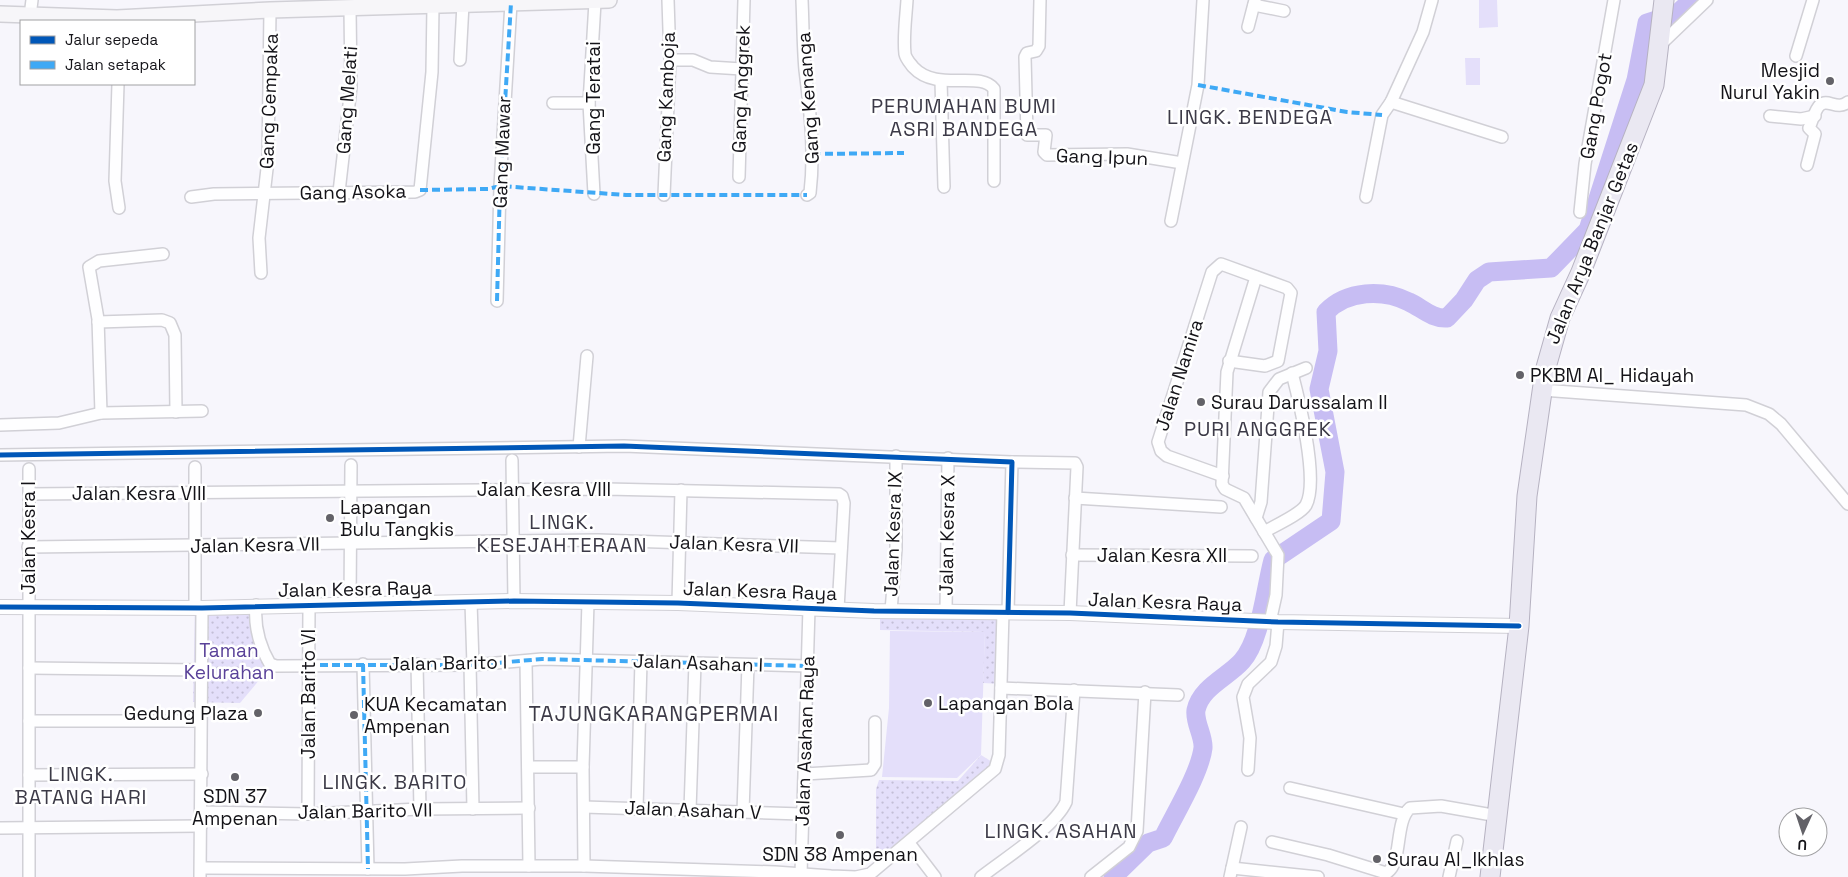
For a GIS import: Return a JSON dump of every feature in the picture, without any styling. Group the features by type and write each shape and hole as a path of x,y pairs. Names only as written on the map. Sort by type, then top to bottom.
{"highway":[{"name":"Jalan Arya Banjar Getas","path":"1490,877 1519,626 1527,496 1549,353 1560,318 1581,272 1654,85 1664,4"}],"main road":[{"path":"0,14 117,19 270,10 350,9 407,3 434,6 480,2 603,0"}],"street":[{"path":"30,16 32,0"},
{"name":"Gang Teratai","path":"594,194 589,103 603,0"},
{"name":"Gang Kamboja","path":"664,195 670,60 668,0"},
{"name":"Gang Anggrek","path":"739,177 744,0"},
{"name":"Gang Kenanga","path":"802,0 805,67 813,140 812,182 810,193 807,195"},
{"path":"907,0 905,55 917,70 941,81 982,81 989,84 994,90 994,181"},
{"name":"Gang Ipun","path":"1040,0 1039,46 1036,51 1027,53 1025,57 1025,120 1027,135 1046,136 1044,152 1047,155 1127,154 1182,163"},
{"path":"1171,221 1198,85 1203,0"},
{"path":"1366,197 1382,115 1391,102 1423,32 1432,0"},
{"name":"Gang Pogot","path":"1580,212 1585,164 1614,0"},
{"path":"1661,36 1707,0"},
{"path":"1796,56 1814,0"},
{"name":"Gang Mawar","path":"497,301 505,2"},
{"path":"1248,27 1254,3 1284,11"},
{"path":"460,60 463,4"},
{"name":"Gang Asoka","path":"192,196 265,192 410,192 420,190 432,72 434,6"},
{"name":"Gang Melati","path":"340,192 351,87 350,9"},
{"name":"Gang Cempaka","path":"261,273 259,238 265,192 271,87 270,10"},
{"path":"670,60 692,60 710,67 742,69"},
{"path":"941,81 944,187"},
{"path":"118,85 115,181 118,208"},
{"path":"1391,102 1502,137"},
{"path":"1807,166 1815,134 1809,128 1818,106 1823,103 1840,106 1848,102"},
{"path":"553,103 589,103"},
{"path":"1770,116 1801,119 1815,116"},
{"path":"101,413 98,322 89,269 92,264 99,261 162,254"},
{"name":"Jalan Namira","path":"1222,476 1167,456 1161,451 1158,442 1212,272 1218,266 1225,264 1256,277"},
{"path":"1229,362 1268,366 1276,363 1281,354 1291,293 1287,288 1256,277 1229,362 1222,476 1223,488 1242,496 1276,551 1278,563 1276,595 1270,622 1276,646 1271,662 1248,684 1243,696 1250,738 1248,770"},
{"path":"98,322 162,320 172,326 175,335 176,412"},
{"path":"579,447 587,356"},
{"path":"1256,518 1261,502 1269,392 1276,381 1306,368"},
{"path":"1264,532 1301,510 1308,500 1310,478 1308,443 1292,373"},
{"path":"1542,390 1681,399 1754,407 1769,414 1781,424 1848,504"},
{"path":"0,426 59,423 101,413 202,411"},
{"path":"0,454 624,446 834,456 948,458 1012,467 1075,463 1077,467 1070,613"},
{"name":"Jalan Kesra IX","path":"891,611 896,549 896,456"},
{"name":"Jalan Kesra X","path":"946,611 948,458"},
{"path":"512,460 514,601"},
{"path":"350,604 350,491 352,465"},
{"path":"195,467 198,608 202,670 200,721 202,774 201,872 336,873 368,869 512,872 529,866 567,872 584,866 723,874 801,874 856,877 870,874 995,769 999,755 1012,467"},
{"name":"Jalan Kesra I","path":"29,469 29,877"},
{"name":"Jalan Kesra VIII","path":"29,494 512,489 681,490 839,494 844,503 841,548"},
{"path":"678,603 681,490"},
{"path":"1075,498 1221,507"},
{"name":"Jalan Kesra VII","path":"28,547 598,540 680,541 841,548"},
{"path":"838,609 841,548"},
{"name":"Jalan Kesra XII","path":"1072,555 1252,556"},
{"name":"Jalan Kesra Raya","path":"0,607 198,608 256,605 514,601 678,603 891,611 1070,613 1270,622 1519,626"},
{"path":"471,602 473,809"},
{"path":"584,866 588,602"},
{"name":"Jalan Barito I","path":"256,605 258,636 270,664 276,666 472,664 587,660"},
{"name":"Jalan Barito VI","path":"308,605 308,814"},
{"name":"Jalan Asahan Raya","path":"801,874 809,608"},
{"name":"Jalan Asahan I","path":"587,660 808,666"},
{"path":"526,661 529,866"},
{"path":"638,810 641,661"},
{"path":"690,810 695,663"},
{"path":"363,664 368,869"},
{"path":"417,664 420,809"},
{"path":"743,812 748,665"},
{"path":"29,668 202,670"},
{"path":"1001,688 1145,692 1178,695"},
{"path":"981,877 1050,824 1063,808 1067,793 1074,690"},
{"path":"1091,877 1129,847 1137,831 1145,692"},
{"path":"29,720 200,721"},
{"path":"805,774 871,770 875,764 875,722"},
{"path":"528,767 584,767"},
{"path":"28,775 202,774"},
{"path":"1290,788 1404,814"},
{"path":"1272,842 1328,855 1386,873 1393,866 1404,814 1410,808 1429,806 1498,816"},
{"name":"Jalan Asahan V","path":"584,807 802,814"},
{"name":"Jalan Barito VII","path":"201,812 308,814 368,810 528,808"},
{"path":"0,828 201,826"},
{"path":"1241,827 1231,873 1318,877"},
{"path":"1449,877 1457,841"},
{"path":"909,843 935,877"}],"green space":[{"path":"1479,0 1497,0 1498,27 1479,28"},
{"path":"1465,58 1480,58 1480,85 1466,85"},
{"name":"Taman Kelurahan","path":"195,606 255,609 267,659 266,672 240,703 193,702"},
{"path":"880,617 1003,617 1001,684 983,683 985,632 880,630"},
{"path":"890,631 985,632 981,755 957,778 882,777 889,708"},
{"path":"981,755 997,765 876,866 876,789 879,780 958,781"}],"waterway":[{"path":"1113,877 1148,843 1163,838 1186,794 1197,769 1203,748 1196,710 1203,695 1236,667 1248,652 1262,614 1273,560 1331,521 1335,472 1319,389 1328,351 1326,312 1344,299 1366,294 1377,294 1399,298 1414,304 1432,315 1447,318 1464,300 1477,280 1489,272 1551,268 1588,230 1636,80 1647,23 1678,13 1692,0"}],"marked path":[{"path":"497,301 500,186 511,3"},
{"path":"1198,85 1347,112 1382,115"},
{"path":"813,154 904,153"},
{"path":"420,190 488,189 500,186 626,195 807,195"},
{"path":"308,665 473,665 542,659 808,666"},
{"path":"363,664 368,869"}],"cycle path":[{"path":"0,455 624,446 1012,462 1008,612"},
{"path":"0,607 202,608 514,601 678,603 874,611 1070,613 1278,622 1519,626"}],"place":[{"name":"Mesjid Nurul Yakin","path":"1830,81"},
{"name":"PKBM Al_ Hidayah","path":"1520,375"},
{"name":"Surau Darussalam II","path":"1201,402"},
{"name":"Lapangan Bulu Tangkis","path":"330,518"},
{"name":"Lapangan Bola","path":"928,703"},
{"name":"Gedung Plaza","path":"258,713"},
{"name":"KUA Kecamatan Ampenan","path":"354,715"},
{"name":"SDN 37 Ampenan","path":"235,777"},
{"name":"SDN 38 Ampenan","path":"840,835"},
{"name":"Surau Al_Ikhlas","path":"1377,859"}],"district":[{"name":"LINGK. BENDEGA","path":"1250,117"},
{"name":"PERUMAHAN BUMI ASRI BANDEGA","path":"964,118"},
{"name":"PURI ANGGREK","path":"1258,429"},
{"name":"LINGK. KESEJAHTERAAN","path":"562,534"},
{"name":"TAJUNGKARANGPERMAI","path":"654,713"},
{"name":"LINGK. BARITO","path":"395,782"},
{"name":"LINGK. BATANG HARI","path":"81,786"},
{"name":"LINGK. ASAHAN","path":"1061,831"}]}
